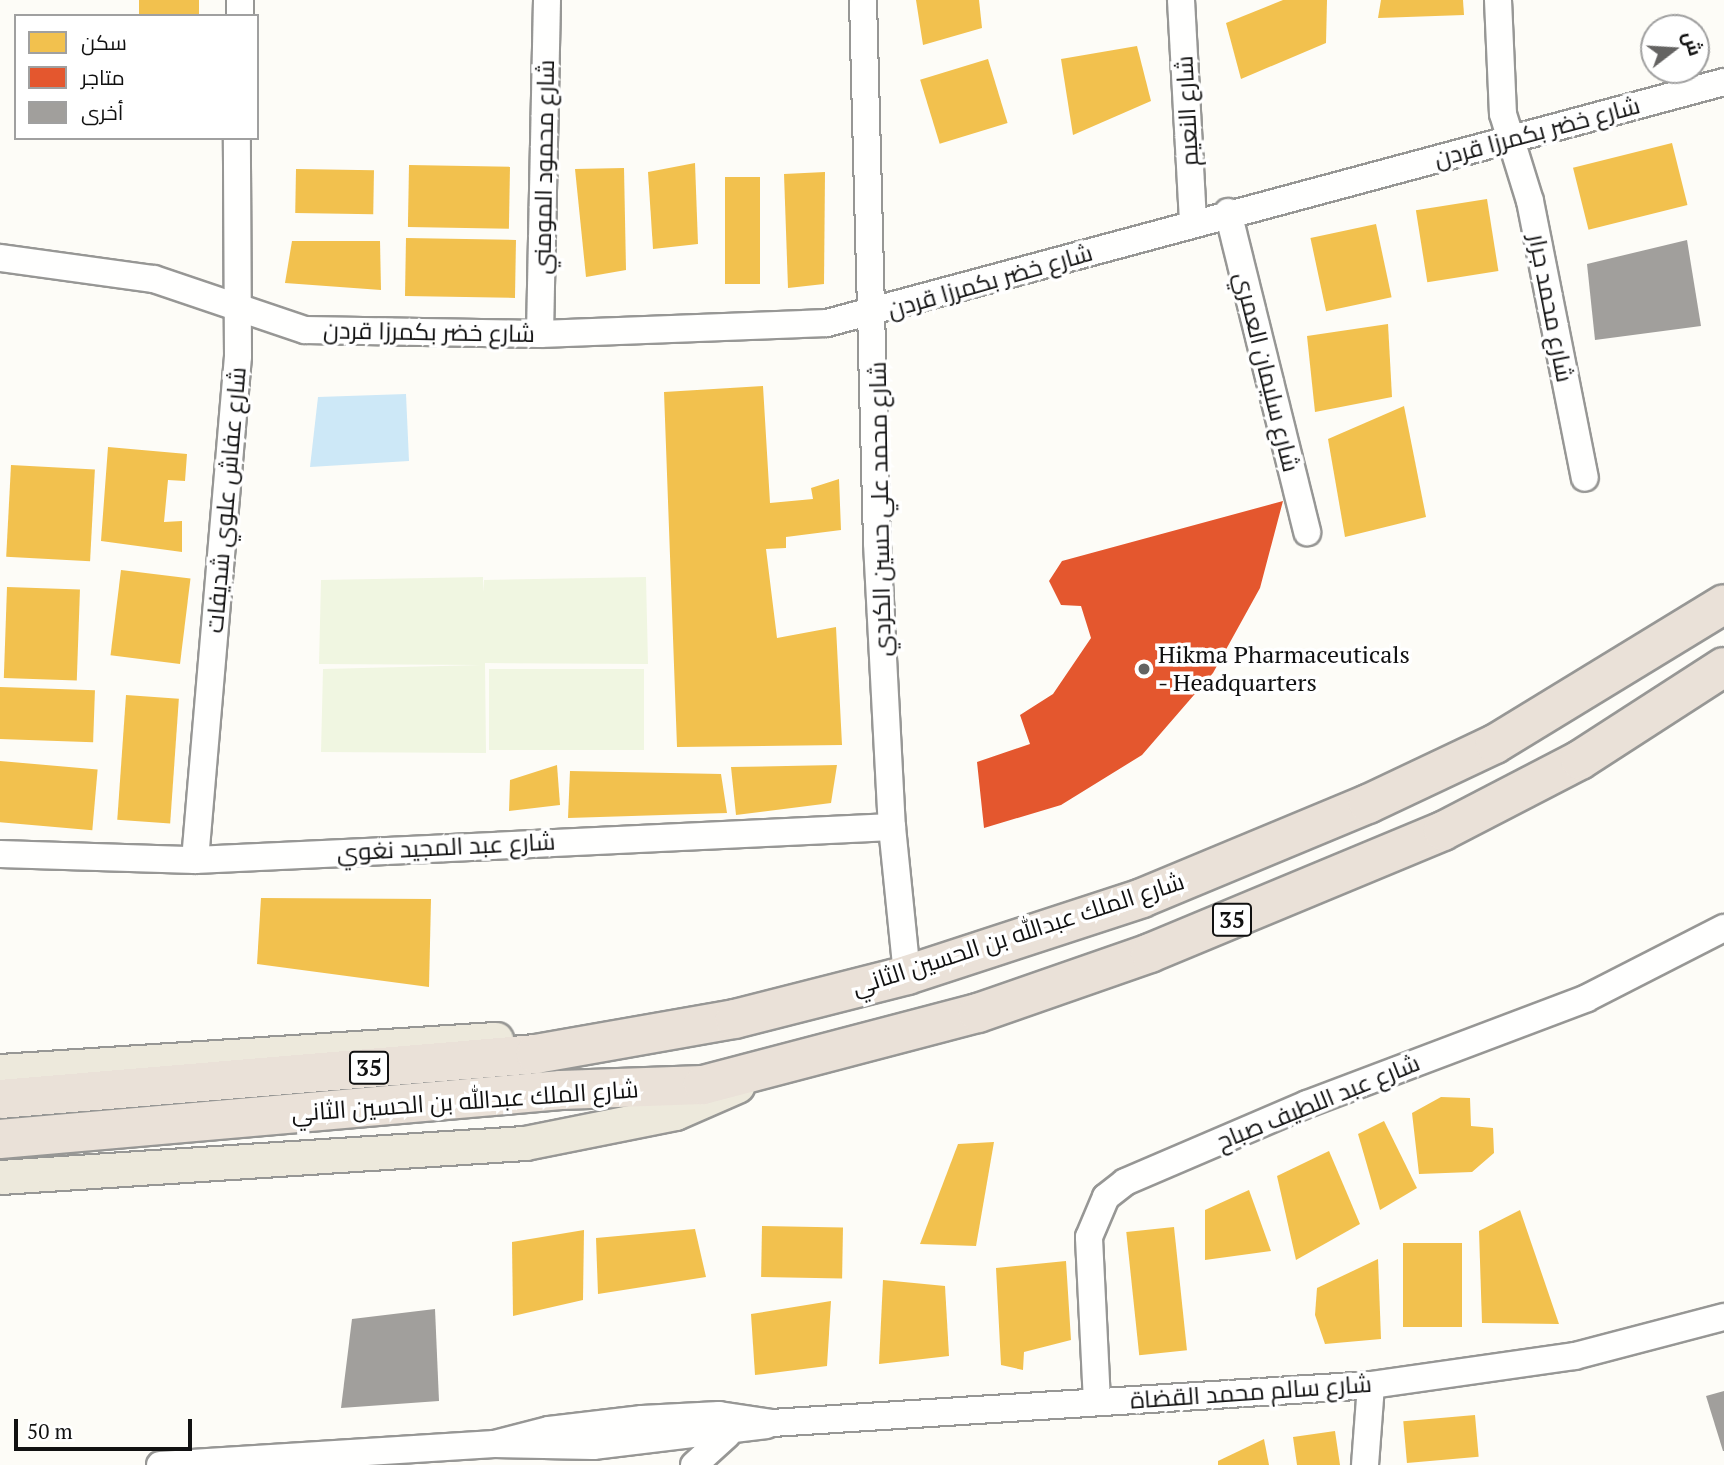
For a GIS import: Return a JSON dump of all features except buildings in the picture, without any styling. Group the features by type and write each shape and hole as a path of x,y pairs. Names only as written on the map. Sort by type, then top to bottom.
{"highway":[{"name":"شارع الملك عبدالله بن الحسين الثاني","path":"0,1099 536,1054 735,1019 907,975 1142,898 1368,804 1495,744 1724,604"},
{"name":"شارع الملك عبدالله بن الحسين الثاني","path":"0,1139 561,1090 703,1085 978,1013 1305,891 1443,831 1580,760 1724,667"}],"main road":[{"path":"0,1071 735,1019"},
{"path":"0,1177 525,1143 676,1113 776,1067"}],"street":[{"name":"شارع محمود المومني","path":"540,334 547,0"},
{"name":"شارع محمد علي حسين الكردي","path":"863,0 876,315 877,542 891,827 907,975"},
{"name":"شارع النعيم","path":"1181,0 1194,221"},
{"name":"شارع محمد جرار","path":"1498,0 1500,86 1509,140 1531,201 1585,478"},
{"name":"شارع خضر بكمرزا قردن","path":"0,258 153,279 305,330 540,334 779,328 876,315 1194,221 1724,82"},
{"name":"شارع عفاش علوي شديفات","path":"195,860 239,310 237,140"},
{"name":"شارع سليمان العمري","path":"1228,212 1307,532"},
{"name":"شارع عبد المجيد نغوي","path":"0,854 195,860 891,827"},
{"name":"شارع عبد اللطيف صباح","path":"1097,1402 1089,1237 1100,1206 1125,1182 1307,1104 1587,998 1724,928"},
{"name":"شارع سالم محمد القضاة","path":"494,1444 593,1446 727,1435 772,1423 1371,1385 1575,1356 1724,1317"},
{"path":"1365,1465 1371,1385"},
{"name":"شارع سالم محمد القضاة","path":"160,1465 494,1444 648,1442 719,1415 772,1423"},
{"path":"694,1465 727,1435"},
{"path":"593,1446 620,1465"}],"green space":[{"path":"483,577 483,592 484,580 646,577 648,664 485,663 486,753 321,752 323,669 481,665 319,664 321,580"},
{"path":"489,669 644,669 644,750 489,750"}],"water":[{"path":"406,394 409,461 310,467 318,397"}],"place":[{"name":"Hikma Pharmaceuticals - Headquarters","path":"1144,669"}]}
